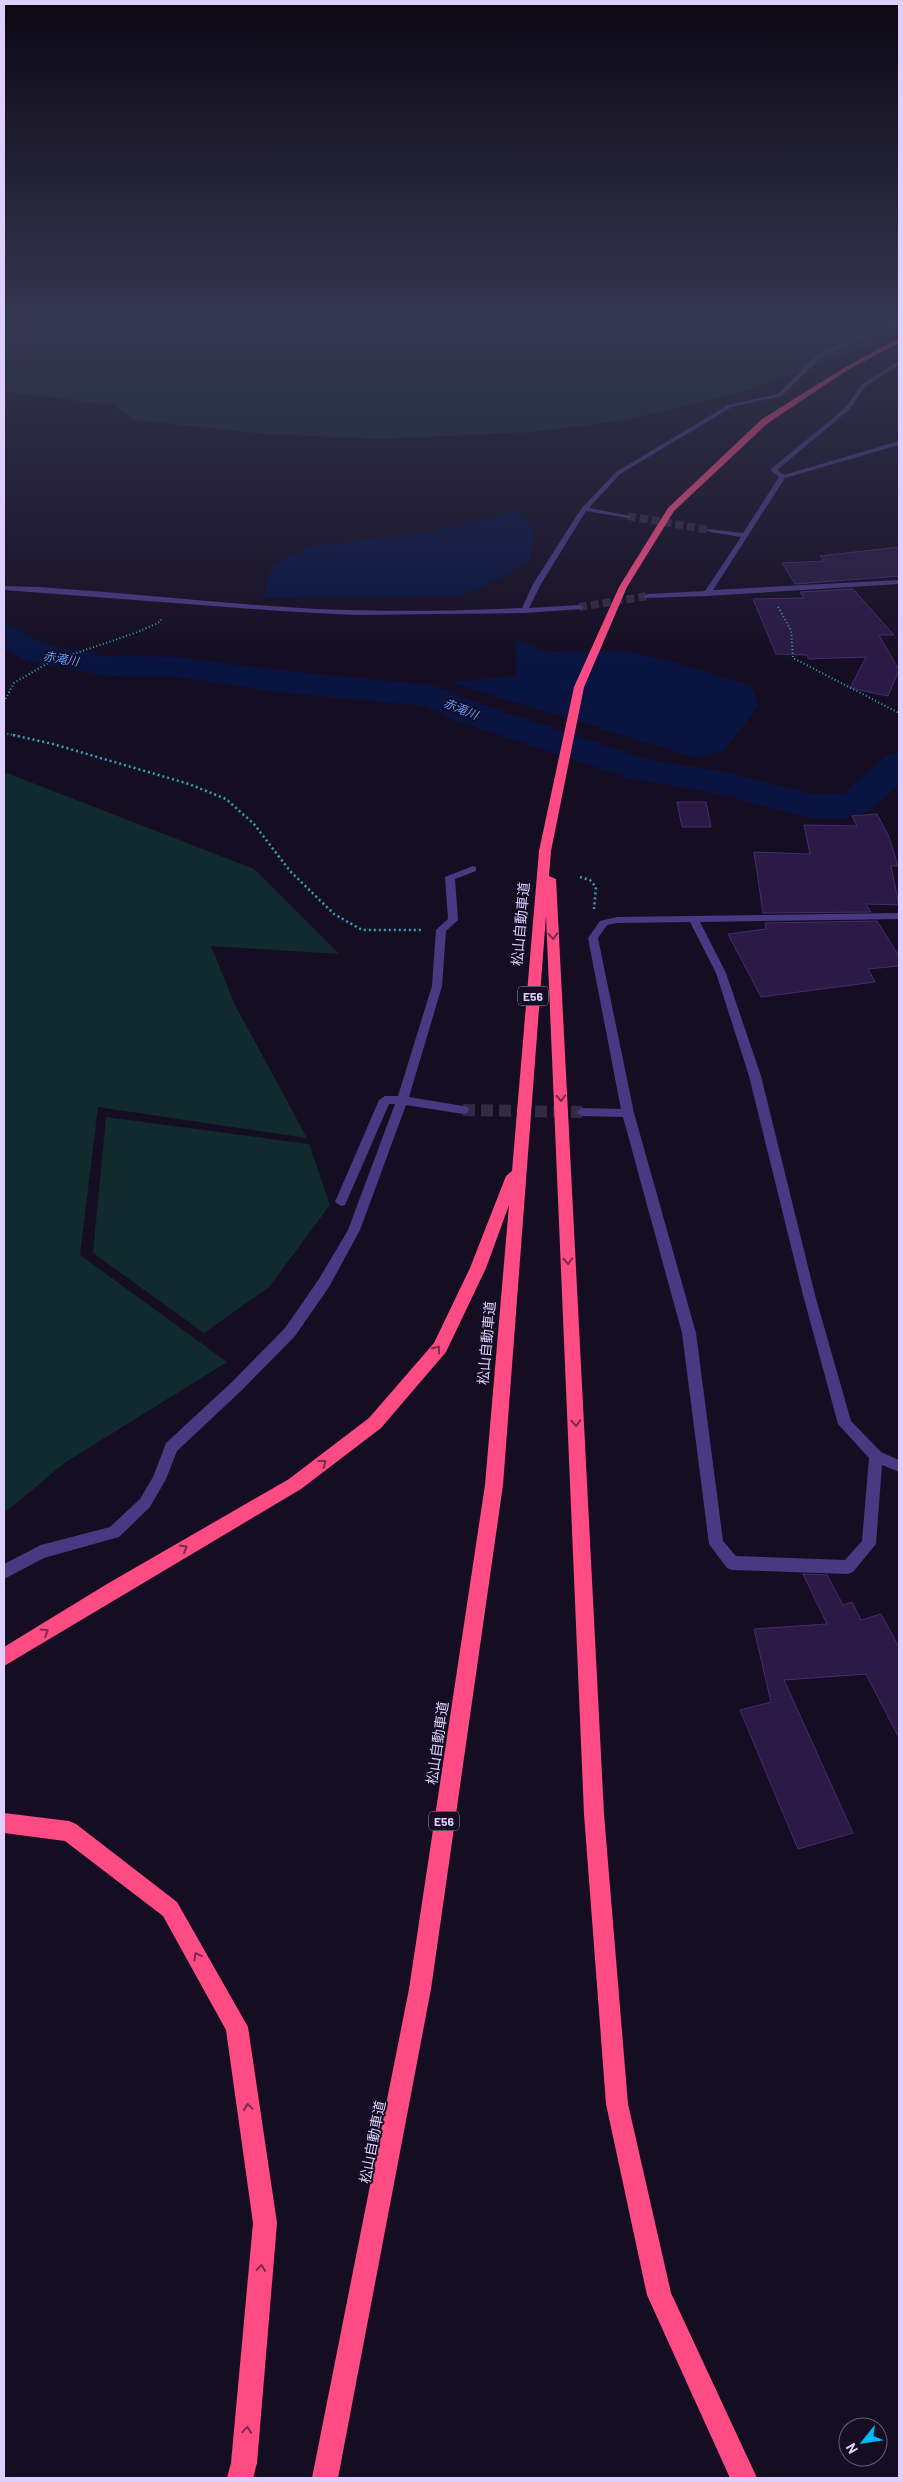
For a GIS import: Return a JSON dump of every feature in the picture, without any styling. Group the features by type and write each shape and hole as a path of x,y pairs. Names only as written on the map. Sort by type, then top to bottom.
{"highway":[{"name":"松山自動車道","path":"325,2478 420,1989 494,1485 548,835 562,759 579,687 623,587 671,510 755,431"},
{"path":"548,835 594,1814 617,2104 659,2295 744,2478"},
{"path":"4,1657 113,1590 295,1484 375,1423 440,1347 478,1268 520,1158"},
{"path":"4,1823 69,1831 170,1909 237,2027 265,2223 244,2463 240,2478"}],"street":[{"path":"524,611 537,584 584,509 618,473 689,431"},
{"path":"784,477 774,470 822,431"},
{"path":"707,594 784,477 899,443"},
{"path":"584,509 628,516"},
{"path":"710,530 746,535"},
{"path":"648,596 899,582"},
{"path":"4,588 88,592 280,609 410,614 524,611 579,607"},
{"path":"4,1572 41,1552 114,1532 145,1503 159,1479 171,1447 237,1386 290,1332 324,1283 354,1230 402,1100 437,986 441,930 453,920 450,877 473,869"},
{"path":"876,1456 869,1544 848,1567 732,1563 716,1544 689,1333 628,1113 593,938 604,923 616,920 899,916"},
{"path":"694,920 721,973 755,1076 808,1294 845,1424 876,1456 899,1466"},
{"path":"342,1202 385,1100 402,1100 463,1110"},
{"path":"582,1112 628,1113"}],"path":[{"path":"767,588 791,630 793,658 899,713"},
{"path":"4,702 14,683 50,662 135,633 158,623 181,600"},
{"path":"4,733 53,744 189,784 226,799 254,824 290,871 334,914 362,930 441,930"},
{"path":"580,877 590,880 596,886 594,911 604,923"}],"green space":[{"path":"235,431 541,431 381,439 265,434"},
{"path":"4,772 254,869 339,954 211,946 235,1005 307,1138 98,1107 80,1255 227,1362 66,1462 4,1513"},
{"path":"106,1117 309,1144 330,1205 269,1287 204,1333 93,1253"}],"shaded area":[{"path":"517,511 535,527 530,560 498,579 460,596 263,598 273,564 313,546 424,533"},
{"path":"516,639 547,652 626,651 678,663 751,686 759,705 724,751 697,758 449,682 515,676"}],"building":[{"path":"899,547 899,576 795,584 782,563 824,561 820,556"},
{"path":"853,589 894,635 879,635 899,670 888,696 850,688 866,657 809,659 807,655 776,654 753,599 804,598 800,592"},
{"path":"677,802 706,802 711,827 682,827"},
{"path":"877,814 889,837 898,866 891,866 899,905 866,904 871,912 763,913 754,852 810,854 804,825 857,826 852,816"},
{"path":"877,921 899,956 899,966 868,969 875,982 761,997 728,934 766,929 765,923"},
{"path":"803,1574 827,1575 843,1605 852,1602 861,1620 881,1614 899,1647 899,1738 866,1674 784,1680 853,1833 798,1849 740,1710 771,1702 754,1629 827,1624"}],"waterway":[{"name":"赤滝川","path":"4,635 38,654 107,666 178,667 277,681 432,696 465,711 642,770 720,783 811,806 843,807 857,802 899,764"}],"tunnel":[{"path":"628,516 710,530"},
{"path":"579,607 648,596"},
{"path":"463,1110 582,1112"}]}
